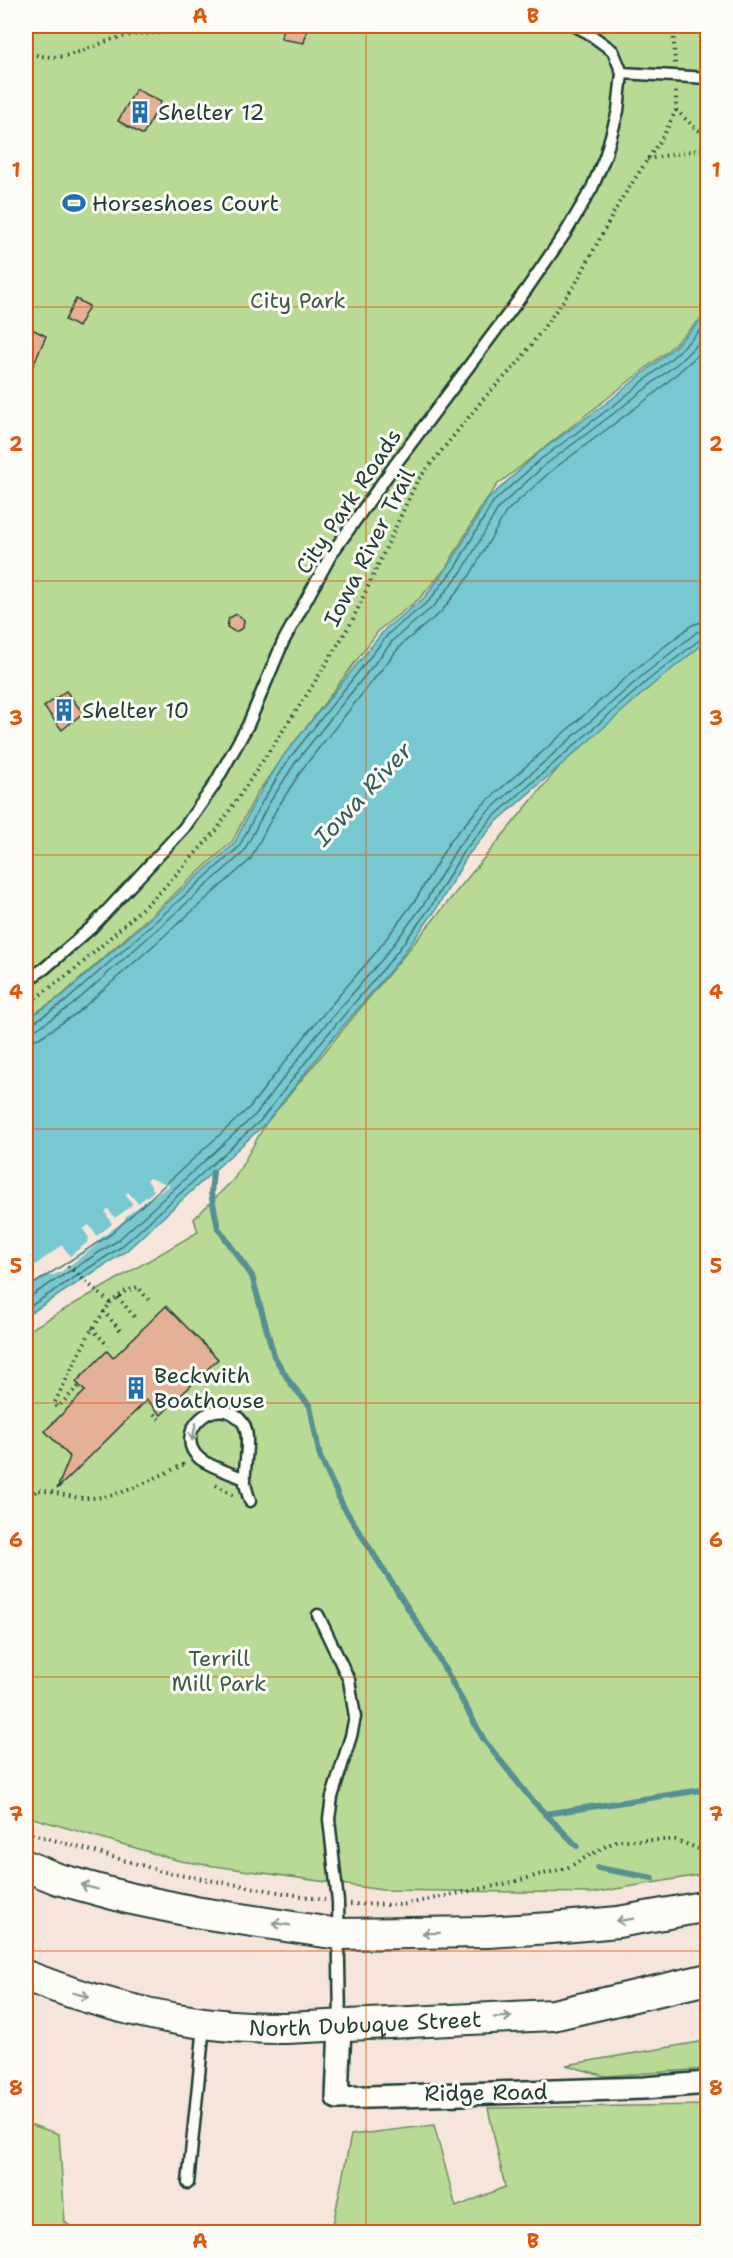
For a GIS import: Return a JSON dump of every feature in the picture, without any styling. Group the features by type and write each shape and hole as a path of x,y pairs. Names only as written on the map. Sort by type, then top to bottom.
{"main road":[{"path":"26,1866 58,1879 128,1898 195,1912 338,1934 487,1932 551,1928 618,1922 708,1906"},
{"name":"North Dubuque Street","path":"26,1976 57,1988 160,2017 247,2029 553,2015 708,1979"}],"street":[{"name":"Ridge Road","path":"340,2026 337,2098 633,2088 708,2083"}],"lane":[{"path":"574,26 587,32 613,51 622,73 708,78"},
{"name":"City Park Roads","path":"26,981 45,968 92,927 184,828 213,787 248,725 283,642 332,553 404,452 526,290 566,232 592,188 605,157 618,111 622,73"},
{"path":"245,1479 199,1458 193,1450 191,1437 195,1423 202,1416 211,1411 221,1411 230,1413 243,1423 246,1442 245,1479 250,1501"},
{"path":"318,1615 349,1680 355,1717 332,1797 329,1820 338,1902 340,2026"},
{"path":"188,2183 204,2023"}],"path":[{"name":"Iowa River Trail","path":"26,1005 76,968 110,937 160,891 216,831 308,693 351,623 417,481 485,398 518,363 576,284 619,203 665,133 676,110 673,26"},
{"path":"36,55 53,58 80,52 126,36 169,32"},
{"path":"676,110 695,128 708,136"},
{"path":"647,159 708,148"},
{"path":"26,258 30,284 26,307"},
{"path":"68,1266 110,1303"},
{"path":"80,1385 58,1407 54,1404 92,1328 110,1303 138,1287 151,1303"},
{"path":"118,1297 136,1319"},
{"path":"103,1311 122,1332"},
{"path":"92,1328 108,1347"},
{"path":"154,1414 159,1419"},
{"path":"26,1501 37,1490 53,1490 86,1498 113,1496 183,1466 190,1470"},
{"path":"213,1484 239,1499 250,1501"},
{"path":"26,1832 168,1873 352,1905 402,1905 504,1884 567,1868 616,1840 675,1840 708,1852"}],"green space":[{"name":"City Park","path":"26,26 707,26 707,313 665,353 497,485 446,568 419,599 380,629 257,793 232,842 60,997 26,1019"},
{"name":"Terrill Mill Park","path":"707,623 708,1867 705,1874 592,1893 382,1890 180,1861 26,1816 26,1332 198,1232 194,1219 234,1179 266,1123 559,767"},
{"path":"707,2038 707,2069 605,2076 566,2065 699,2042"},
{"path":"707,2105 707,2232 326,2232 333,2224 351,2135 434,2125 456,2207 505,2187 488,2108"},
{"path":"26,2123 59,2134 65,2222 78,2232 26,2232"}],"water":[{"name":"Iowa River","path":"707,315 707,641 651,686 495,823 468,855 435,911 395,965 327,1045 266,1123 125,1252 26,1316 26,1020 62,996 234,844 256,799 284,755 386,628 424,598 451,563 488,499 537,454 613,398 670,351"}],"pier":[{"path":"149,1178 170,1185 126,1216 125,1220 97,1241 98,1244 61,1272 51,1276 45,1275 26,1289 26,1272 62,1245 70,1256 88,1242 89,1238 83,1229 89,1225 97,1236 112,1224 105,1212 108,1209 115,1218 131,1206 132,1203 125,1195 128,1192 138,1203 154,1191 147,1180"}],"building":[{"path":"283,26 308,26 304,43 281,39"},
{"name":"Shelter 12","path":"136,89 161,102 143,135 118,121"},
{"path":"76,299 89,306 78,327 65,320"},
{"path":"26,326 46,336 26,382"},
{"path":"237,614 244,620 243,628 235,632 227,627 229,618"},
{"name":"Shelter 10","path":"66,691 83,713 62,730 44,707"},
{"name":"Beckwith Boathouse","path":"166,1306 218,1359 161,1415 147,1400 57,1489 70,1457 45,1431 85,1391 76,1382 107,1351 113,1358"}],"waterway":[{"path":"213,1172 211,1193 218,1228 252,1276 274,1356 291,1384 310,1406 320,1457 343,1506 432,1646 484,1740 531,1799 577,1846"},
{"path":"545,1814 708,1789"},
{"path":"598,1868 653,1878"}],"place":[{"name":"Shelter 12","path":"140,112"},
{"name":"Horseshoes Court","path":"74,203"},
{"name":"Shelter 10","path":"64,710"},
{"name":"Beckwith Boathouse","path":"136,1388"}]}
